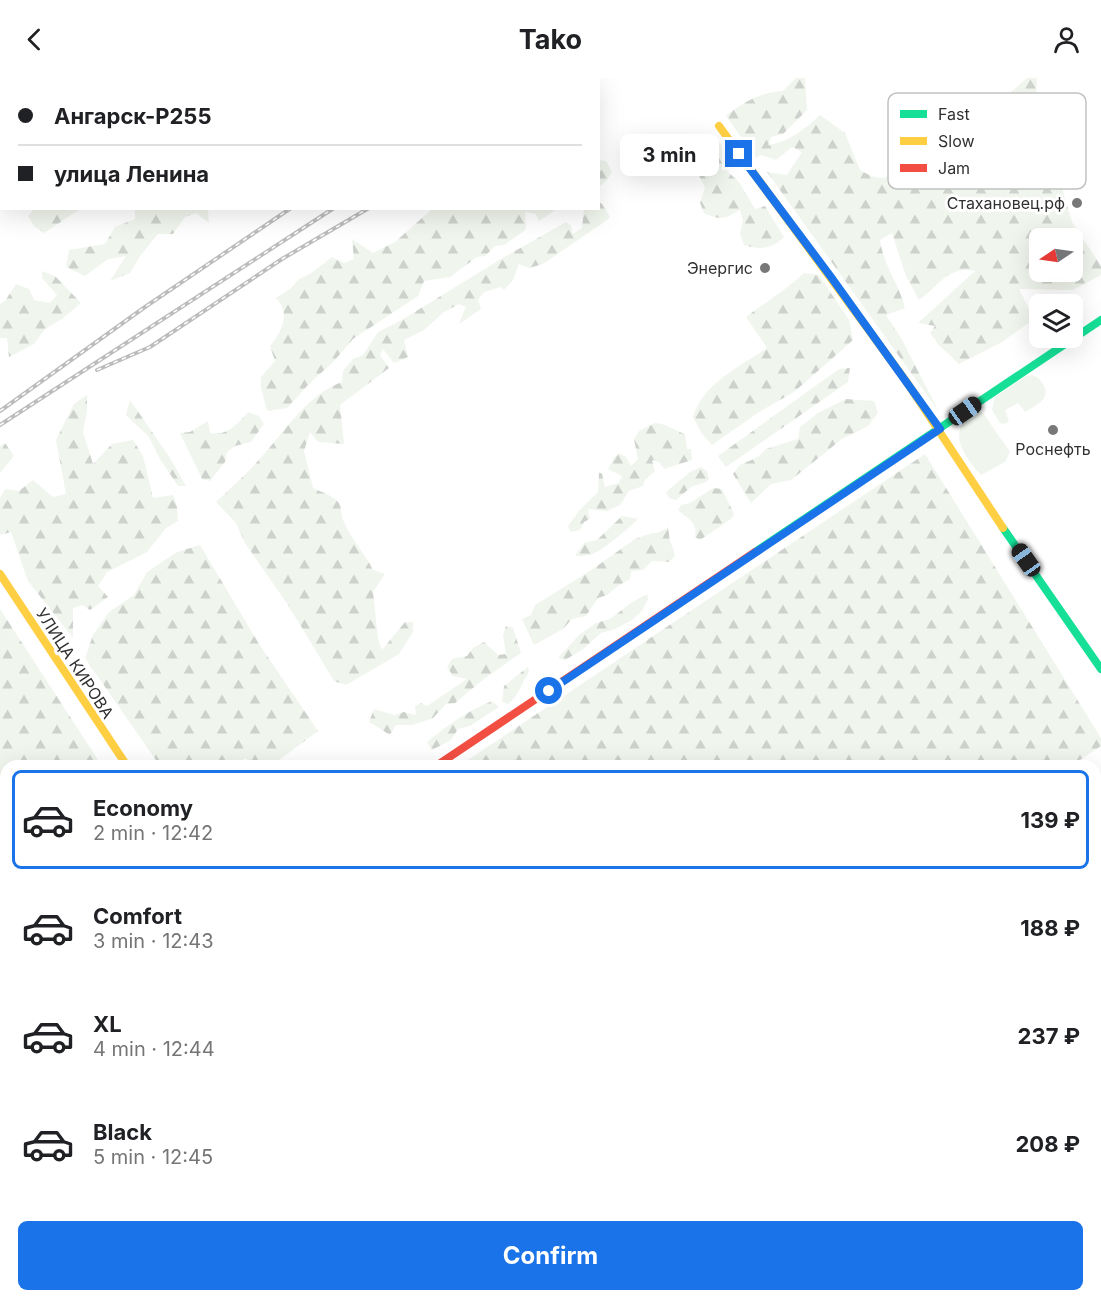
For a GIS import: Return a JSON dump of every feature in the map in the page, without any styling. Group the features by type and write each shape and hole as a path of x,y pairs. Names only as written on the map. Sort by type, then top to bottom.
{"street":[{"path":"719,126 940,429 983,497 1101,669"},
{"path":"445,760 1101,320"},
{"name":"УЛИЦА КИРОВА","path":"0,574 123,760"}],"green space":[{"path":"796,78 805,78 807,110 783,134 771,137 768,145 796,134 820,115 845,133 860,170 873,177 882,178 888,176 888,189 1062,189 1076,228 1029,228 1029,282 1083,282 1083,239 1101,266 1101,275 1073,290 1019,289 1029,309 1029,323 1002,342 959,364 930,333 935,326 918,323 975,271 958,271 951,274 919,300 906,276 892,233 880,240 884,257 905,308 886,315 901,338 939,412 767,172 787,175 802,152 792,147 776,160 761,155 756,158 726,116 767,93 783,91"},
{"path":"1027,78 1037,78 1036,93 1010,93"},
{"path":"713,135 722,145 732,164 727,171 739,182 755,209 765,206 784,237 775,244 761,248 744,245 740,234 743,221 740,210 723,218 704,213 700,203 705,188 695,167 694,152 701,143"},
{"path":"600,160 606,161 612,172 600,186"},
{"path":"600,203 602,204 610,217 607,220 543,264 529,268 519,264 513,280 504,290 501,287 484,292 478,300 481,309 459,324 466,307 459,304 444,312 424,330 404,340 408,357 394,363 383,349 380,355 389,368 340,405 344,444 318,442 310,432 304,451 313,488 338,502 346,527 373,570 385,574 373,592 378,639 382,650 405,622 413,622 413,632 399,654 346,685 334,681 290,608 245,543 236,523 216,502 253,466 309,403 330,387 342,382 343,371 353,359 363,355 378,332 566,222 571,226 573,234 582,228 584,210 600,210"},
{"path":"33,210 78,210 44,233 34,226 28,216"},
{"path":"135,210 208,210 209,223 196,213 185,217 173,234 158,234 130,273 110,281 126,256 108,259 85,276 66,267 69,250 105,244 115,227 135,219"},
{"path":"431,210 556,210 539,221 536,214 525,212 526,228 504,245 495,246 485,256 477,257 450,277 424,281 418,296 353,339 287,408 267,411 261,388 261,377 275,361 270,346 281,328 284,316 281,304 276,298 332,257 344,263 354,259 352,239 373,253 395,242"},
{"path":"42,271 55,276 81,303 62,319 45,329 34,344 9,357 7,338 0,338 0,304 5,301 16,284 29,289 34,300 50,303 57,295 42,278"},
{"path":"804,273 819,275 849,320 853,340 794,392 759,412 712,445 702,434 693,417 698,405 714,385 767,348 746,317"},
{"path":"850,368 848,382 726,467 718,456 839,369"},
{"path":"1032,375 1039,378 1045,389 1046,394 1042,401 1025,412 1018,403 1005,410 1009,422 1000,423 992,410 995,397 1026,376"},
{"path":"87,395 83,432 93,464 112,444 133,440 143,456 153,498 173,495 177,506 178,521 166,528 147,552 107,572 98,586 108,597 90,610 82,605 73,608 73,638 28,581 11,532 0,535 0,498 5,489 19,491 33,480 53,497 66,494 56,440 74,404"},
{"path":"846,399 874,401 878,413 868,426 842,439 791,480 771,484 751,503 733,474 740,465 758,457 766,449 798,439 800,427 818,413"},
{"path":"130,400 170,458 186,486 178,486 149,437 126,415"},
{"path":"977,411 983,413 1010,452 1005,462 981,475 963,450 959,433 961,425"},
{"path":"248,412 259,416 264,424 251,442 235,446 227,452 225,462 210,481 202,479 180,433 190,432 208,421 210,433 221,433 236,425"},
{"path":"655,423 685,434 687,449 691,449 692,460 664,469 659,462 652,460 655,471 645,480 643,486 629,491 620,505 607,511 588,509 590,519 584,522 580,530 571,532 568,526 598,492 599,472 602,474 605,487 619,483 622,476 608,469 614,458 619,453 626,457 631,466 638,459 634,439 639,431"},
{"path":"5,443 14,456 0,473 0,446"},
{"path":"925,454 1101,738 1101,746 1080,760 468,760"},
{"path":"701,467 707,471 709,479 706,482 691,487 676,500 669,498 666,492 690,472"},
{"path":"713,488 722,489 734,514 731,519 700,540 695,537 694,524 678,510 681,505 690,503"},
{"path":"622,516 638,519 595,553 575,556 584,543 597,540"},
{"path":"669,527 669,536 675,556 669,562 652,561 643,570 631,571 630,579 607,595 598,598 586,616 572,619 563,629 534,645 522,619 531,615 535,605 590,571 635,539"},
{"path":"200,545 259,644 318,731 279,760 248,760 246,758 242,760 156,760 85,658 93,635 109,612 134,595 147,572 177,552"},
{"path":"647,594 648,599 642,611 632,620 601,633 582,650 565,660 558,658 579,635 596,623 610,619"},
{"path":"0,609 98,760 0,760"},
{"path":"506,626 513,628 521,653 485,678 455,703 446,704 433,718 413,725 396,725 390,735 369,722 374,709 394,715 404,712 416,715 415,706 421,703 427,706 467,679 453,676 447,667 452,659 467,656 473,648 484,642 498,655 506,654 503,635"},
{"path":"528,667 529,672 515,697 508,704 502,702 504,686"},
{"path":"492,701 499,707 470,726 458,729 451,740 432,750 427,742 458,719"}],"railway":[{"path":"0,411 145,307 288,210"},
{"path":"0,425 331,210"},
{"path":"97,370 150,347 282,259 366,210"}],"traffic: fast":[{"path":"755,552 1101,320"},
{"path":"1003,528 1101,669"}],"traffic: slow":[{"path":"719,126 906,381 1003,528"},
{"path":"0,574 123,760"}],"traffic: jam":[{"path":"445,760 755,552"}],"place":[{"name":"Стахановец.рф","path":"1077,203"},
{"name":"Энергис","path":"765,268"},
{"name":"Роснефть","path":"1053,430"}],"route":[{"path":"549,691 940,429 739,154"}]}
